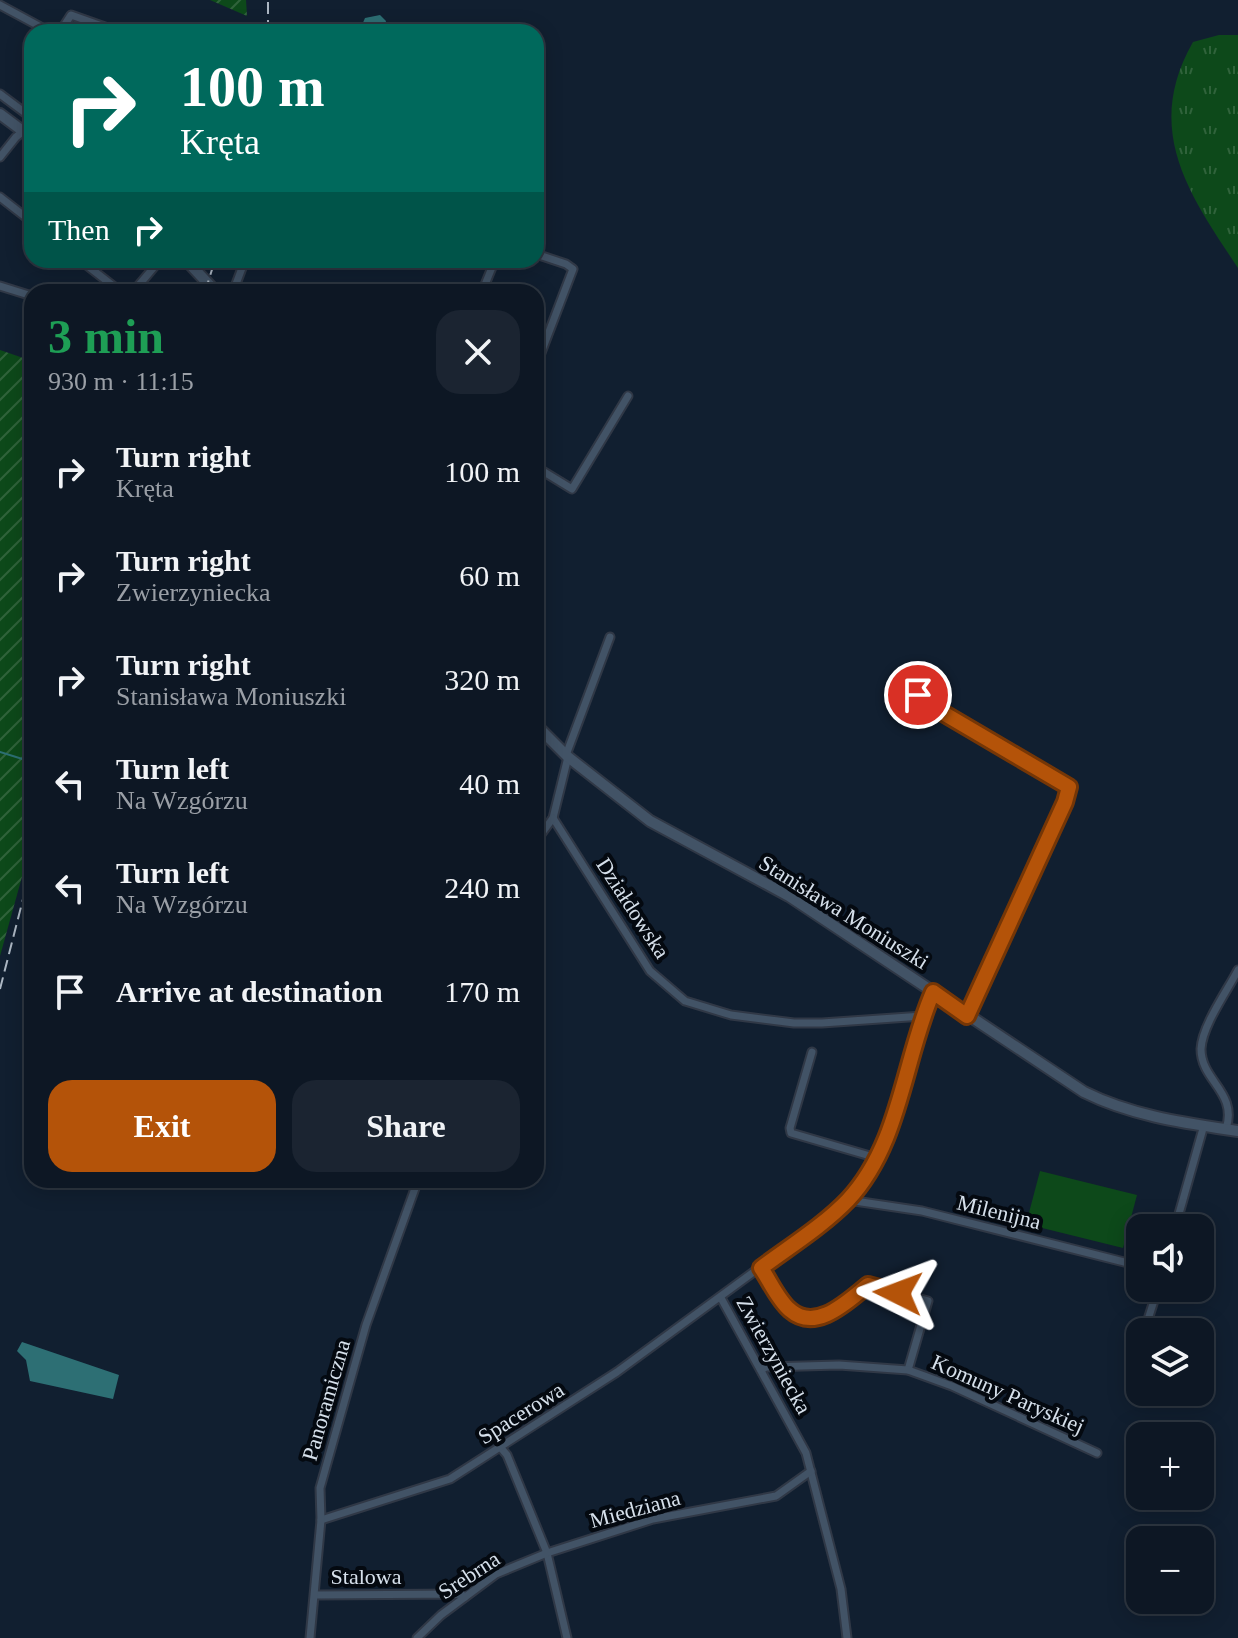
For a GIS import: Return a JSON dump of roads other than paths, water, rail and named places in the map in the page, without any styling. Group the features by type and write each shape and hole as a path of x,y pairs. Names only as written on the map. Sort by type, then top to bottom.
{"main road":[{"path":"0,114 24,125"},
{"path":"194,268 208,284"},
{"name":"Stanisława Moniuszki","path":"544,733 567,756 650,821 789,896 1046,1069 1110,1105 1139,1114 1232,1130"}],"street":[{"path":"0,5 35,24"},
{"path":"65,24 71,15 96,24"},
{"path":"0,94 24,121"},
{"path":"0,157 24,134"},
{"path":"0,197 24,216"},
{"path":"544,257 573,269 544,345"},
{"path":"90,268 111,284"},
{"path":"140,284 153,268"},
{"path":"0,286 24,294"},
{"path":"544,472 572,489 628,396"},
{"path":"544,830 553,818 567,756 610,637"},
{"path":"918,695 921,700 1069,787 1065,802 967,1016"},
{"name":"Działdowska","path":"553,818 650,971 685,1001 731,1015 794,1023 923,1016"},
{"path":"1232,1130 1235,1114 1203,1061 1201,1050 1206,1029 1238,970"},
{"path":"923,1016 933,992"},
{"name":"Zwierzyniecka","path":"847,1638 841,1589 800,1439 721,1298 848,1200 877,1158 900,1101 923,1016"},
{"path":"812,1052 791,1133 877,1158"},
{"path":"1179,1214 1204,1125"},
{"name":"Panoramiczna","path":"310,1638 321,1520 320,1488 350,1378 415,1188"},
{"name":"Milenijna","path":"848,1200 922,1211 1126,1262"},
{"path":"761,1268 790,1310 801,1316 826,1316 868,1285 928,1301 908,1370"},
{"name":"Spacerowa","path":"321,1520 450,1479 617,1372 721,1298"},
{"name":"Komuny Paryskiej","path":"761,1370 766,1367 839,1365 908,1370 952,1386 1097,1453"},
{"path":"501,1448 507,1455 547,1553 567,1638"},
{"name":"Miedziana","path":"547,1553 653,1519 776,1496 811,1471"},
{"name":"Srebrna","path":"417,1638 441,1615 496,1574 547,1553"},
{"name":"Stalowa","path":"315,1595 461,1594 465,1597"}],"waterway":[{"path":"0,752 24,760"}],"railway":[{"path":"268,0 268,24"},
{"path":"208,284 212,268"},
{"path":"0,989 24,895"}]}
